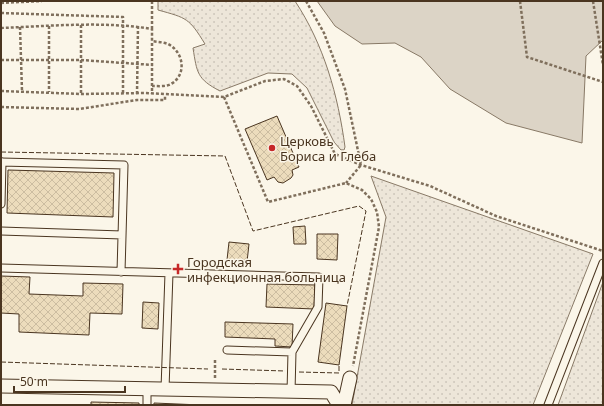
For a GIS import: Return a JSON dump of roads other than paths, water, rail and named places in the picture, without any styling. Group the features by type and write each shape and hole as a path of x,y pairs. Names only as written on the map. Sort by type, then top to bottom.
{"street":[{"path":"344,405 350,378"},
{"path":"1,386 291,392 336,390 339,405"}],"lane":[{"path":"1,204 2,162 124,165 121,272"},
{"path":"1,231 122,235"},
{"path":"548,405 603,263"},
{"path":"1,268 319,277 318,307 292,352 291,392"},
{"path":"165,389 169,273"},
{"path":"227,350 292,352"},
{"path":"336,390 350,378"},
{"path":"147,389 147,405"}],"place":[{"name":"Церковь Бориса и Глеба","path":"272,148"},
{"name":"Городская инфекционная больница","path":"178,269"}]}
